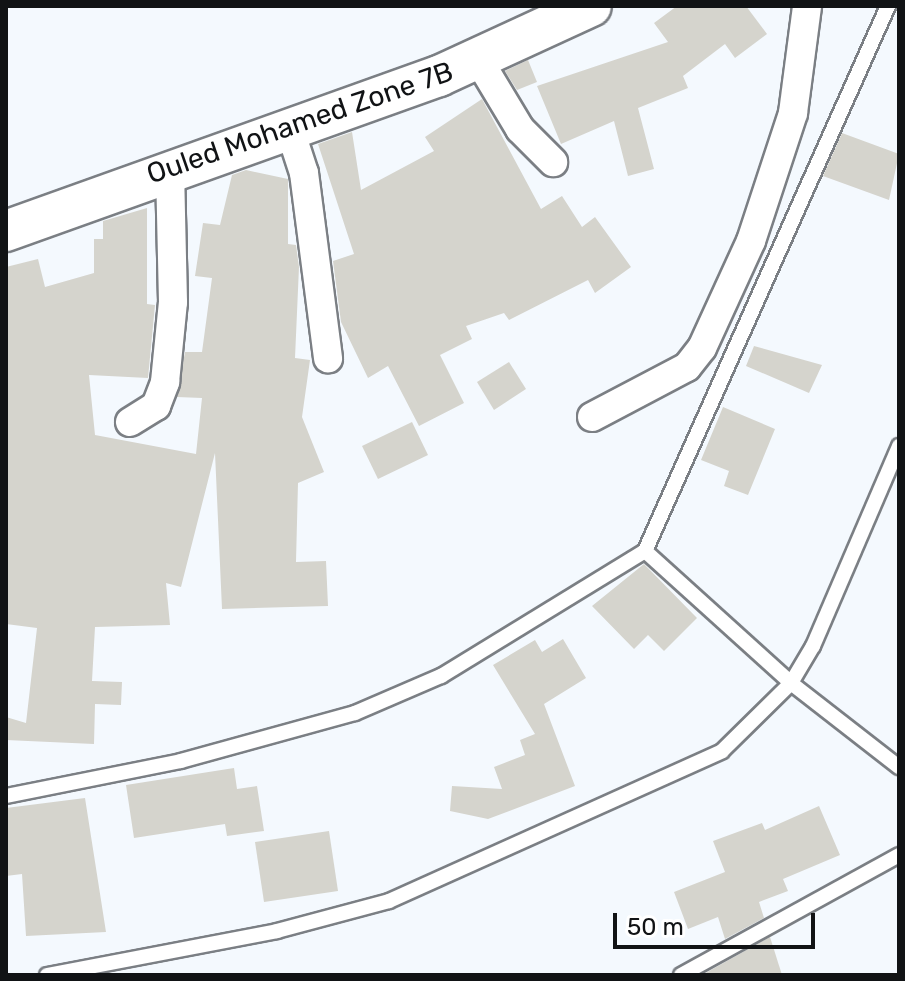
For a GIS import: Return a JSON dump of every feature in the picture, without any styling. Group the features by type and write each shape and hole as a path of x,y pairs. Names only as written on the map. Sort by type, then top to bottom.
{"main road":[{"name":"Ouled Mohamed Zone 7B","path":"6,231 478,59 591,6"}],"street":[{"path":"592,417 687,367 702,348 751,241 793,113 807,6"},
{"path":"478,59 520,129 553,162"},
{"path":"290,130 304,173 328,358"},
{"path":"130,422 159,403 165,382 174,287 170,169"}],"lane":[{"path":"6,796 181,761 355,713 455,669 645,551 888,6"},
{"path":"47,975 277,931 389,901 722,751 791,683 899,446"},
{"path":"645,551 791,683 899,767"},
{"path":"681,975 899,855"}],"building":[{"path":"677,6 746,6 767,34 735,58 725,44 683,76 688,88 638,108 654,169 628,176 614,121 561,144 537,86 668,42 654,23"},
{"path":"528,60 537,82 517,90 505,71"},
{"path":"482,99 541,209 562,196 582,227 595,217 631,267 595,293 588,280 509,320 504,313 466,326 472,339 440,355 464,403 419,426 388,366 368,378 341,322 333,261 354,254 318,144 352,132 361,190 434,151 425,137"},
{"path":"842,133 899,154 889,200 823,176"},
{"path":"246,170 288,179 288,244 296,245 299,267 295,358 310,360 302,417 324,472 298,483 296,562 326,561 328,606 222,609 215,453 181,587 166,583 170,625 95,627 92,681 122,682 121,705 95,704 94,744 6,740 6,717 26,723 37,628 6,624 6,267 38,259 45,287 94,273 94,239 103,239 103,221 147,208 147,304 155,305 148,378 89,375 95,435 196,454 202,398 177,397 185,352 202,352 212,278 195,276 203,223 220,225 232,175"},
{"path":"754,346 822,365 809,393 746,366"},
{"path":"509,362 526,389 494,410 477,382"},
{"path":"723,407 775,429 748,495 724,486 729,471 701,460"},
{"path":"412,422 428,455 378,479 362,446"},
{"path":"644,564 697,618 664,651 648,635 634,649 592,606"},
{"path":"563,639 586,678 544,704 575,786 488,819 450,811 452,786 502,789 494,767 525,755 520,740 535,734 493,665 535,640 542,652"},
{"path":"234,768 237,789 257,786 264,831 227,836 225,824 134,838 126,785"},
{"path":"85,798 106,932 26,936 22,874 6,876 6,808"},
{"path":"819,806 840,855 783,879 788,891 759,902 764,918 725,939 718,917 688,929 674,892 725,872 713,841 762,823 765,830"},
{"path":"329,831 338,891 264,902 255,842"},
{"path":"770,937 782,975 702,975"}]}
